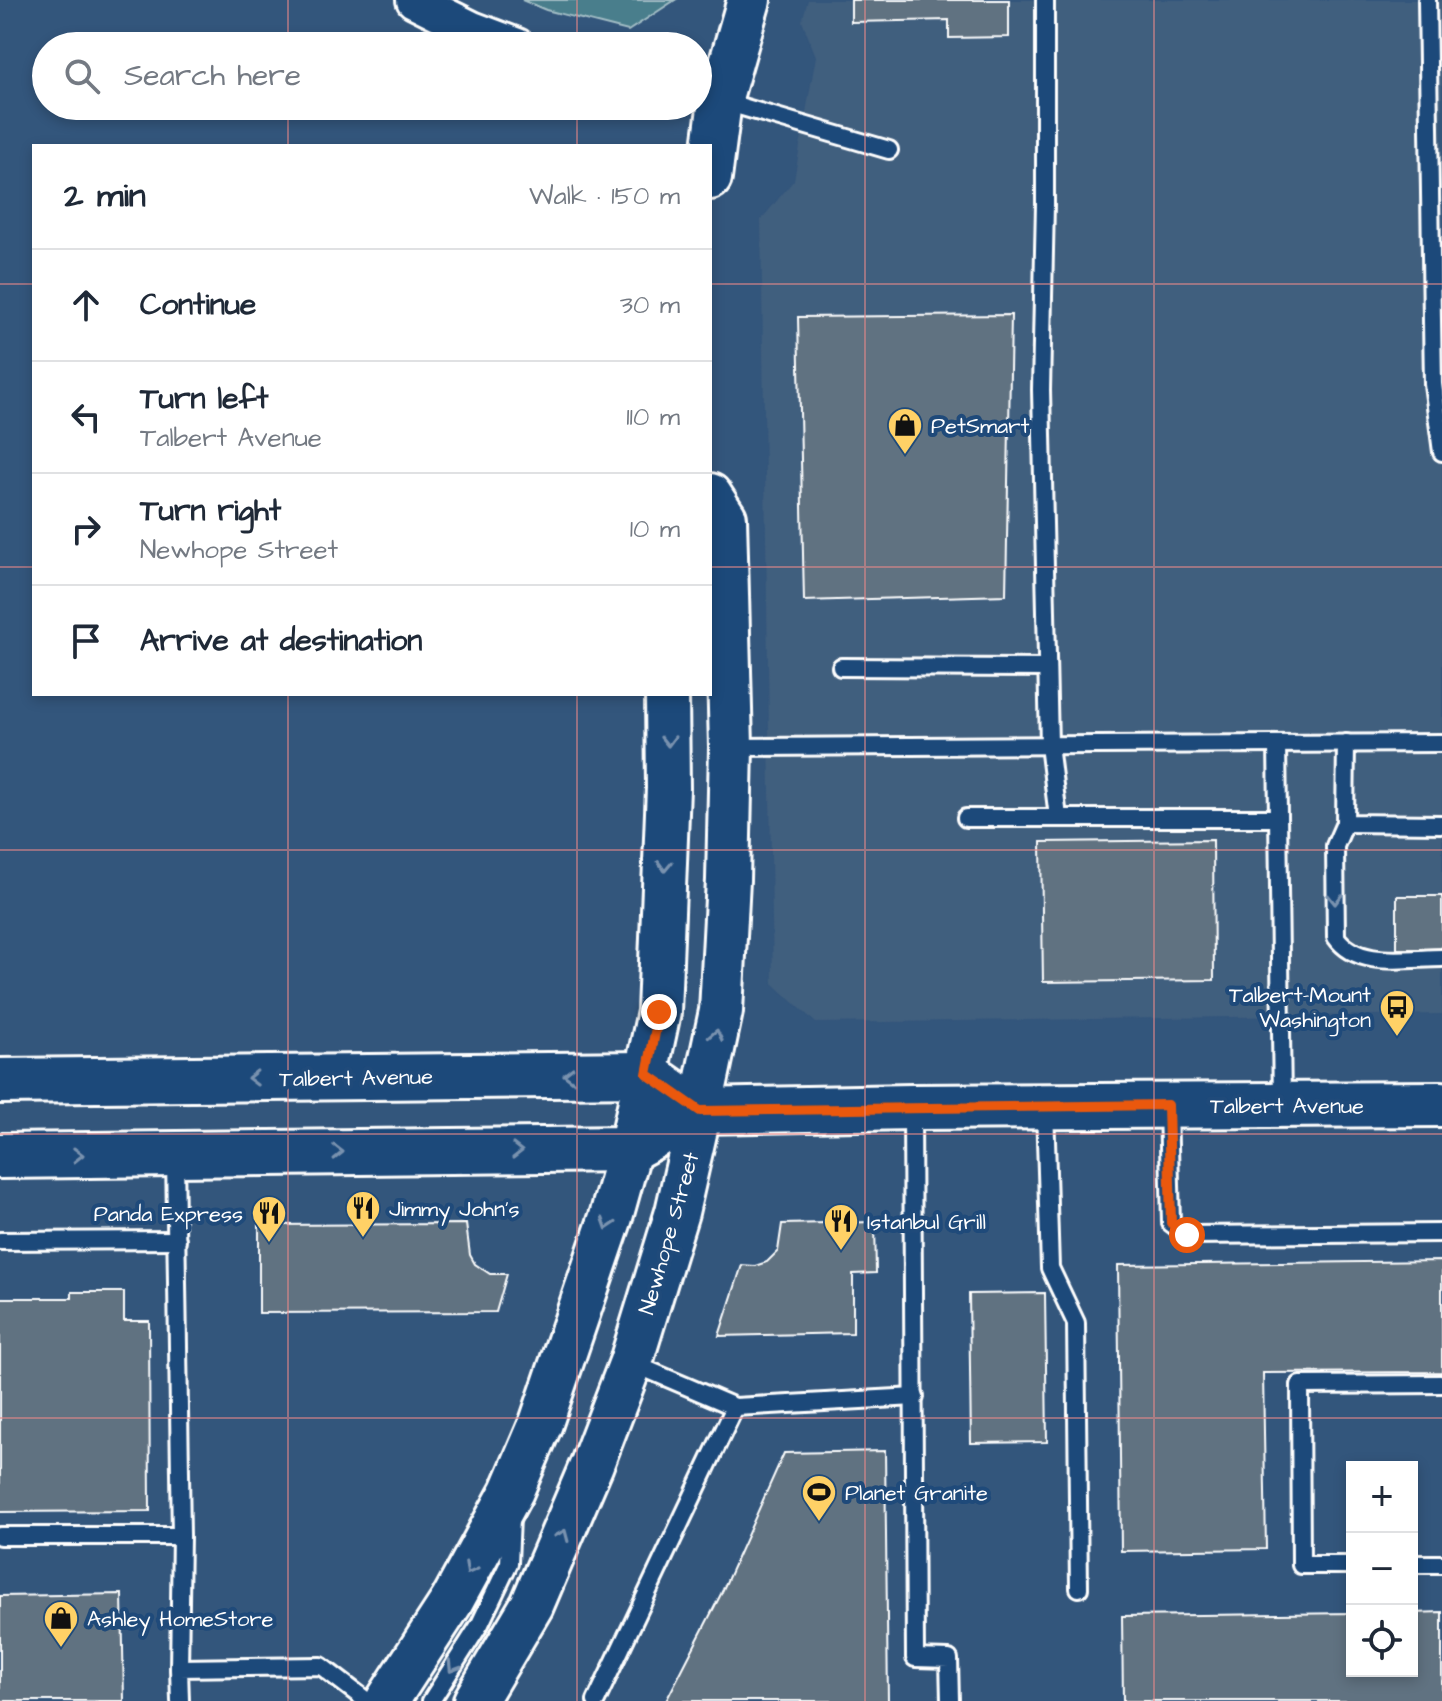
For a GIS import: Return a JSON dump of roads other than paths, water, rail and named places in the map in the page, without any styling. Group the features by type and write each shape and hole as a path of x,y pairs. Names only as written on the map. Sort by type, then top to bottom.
{"main road":[{"name":"Talbert Avenue","path":"0,1081 647,1074"},
{"path":"647,1074 700,1111"},
{"name":"Talbert Avenue","path":"0,1156 630,1149 700,1111 1442,1104"}],"street":[{"path":"414,0 480,32"},
{"path":"712,91 749,0"},
{"path":"709,120 710,144"},
{"name":"Newhope Street","path":"475,1701 532,1605 551,1564 631,1362 677,1212 721,1011 731,747 725,518 712,498"},
{"path":"387,1701 452,1601 512,1491 541,1423 611,1217 630,1149 659,1012 668,788 667,696"}],"lane":[{"path":"1045,0 1041,390 1049,745 1058,817"},
{"path":"1427,0 1432,352 1435,408 1442,452"},
{"path":"712,99 889,150"},
{"path":"841,667 1047,668"},
{"path":"1346,743 1345,823 1335,846 1336,937 1342,946 1365,959 1442,958"},
{"path":"731,747 1442,743"},
{"path":"1277,744 1282,1105"},
{"path":"966,818 1278,818"},
{"path":"1345,823 1442,824"},
{"path":"1168,1105 1171,1223 1187,1235 1442,1233"},
{"path":"1045,1106 1050,1268 1076,1323 1079,1588"},
{"path":"912,1107 915,1658 949,1659 950,1701"},
{"path":"175,1154 181,1536 180,1701"},
{"path":"0,1241 177,1240"},
{"path":"631,1362 735,1407 915,1397"},
{"path":"1346,1565 1301,1565 1300,1385 1442,1384"},
{"path":"596,1701 735,1407"},
{"path":"431,1701 480,1624 509,1563 512,1491"},
{"path":"0,1536 181,1536"},
{"path":"1418,1564 1442,1564"},
{"path":"179,1668 321,1666 367,1701"}],"place":[{"name":"PetSmart","path":"905,456"},
{"name":"Talbert-Mount Washington","path":"1397,1038"},
{"name":"Jimmy John's","path":"363,1239"},
{"name":"Panda Express","path":"269,1244"},
{"name":"Istanbul Grill","path":"841,1252"},
{"name":"Planet Granite","path":"819,1523"},
{"name":"Ashley HomeStore","path":"61,1649"}]}
